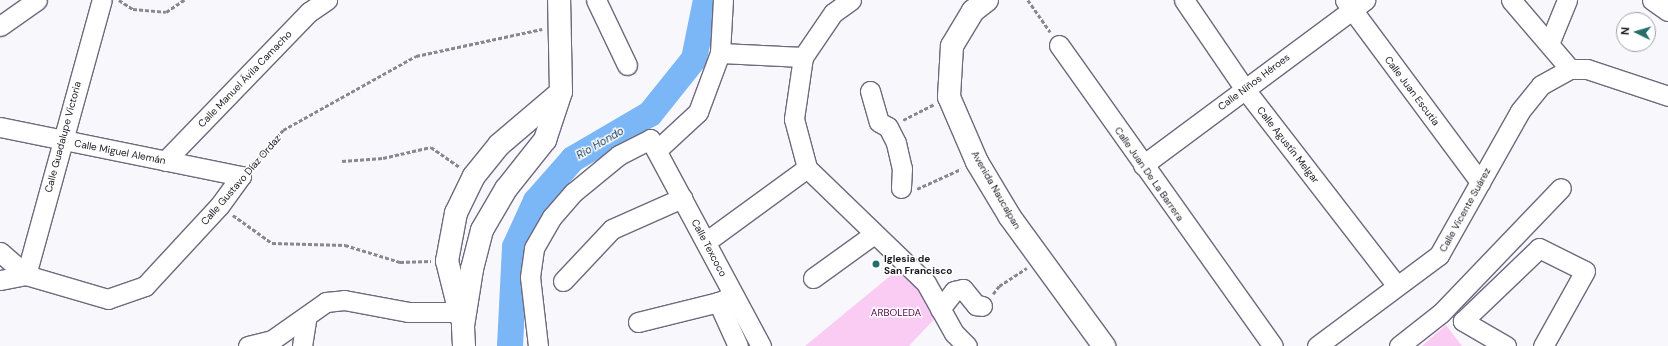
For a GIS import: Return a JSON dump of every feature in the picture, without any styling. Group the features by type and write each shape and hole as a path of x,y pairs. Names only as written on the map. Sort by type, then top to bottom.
{"main road":[{"path":"462,328 472,269 482,230 506,189 545,140 561,92 562,25 559,0"},
{"name":"Avenida Naucalpan","path":"986,0 973,11 952,46 949,97 977,162 1039,261 1104,346"},
{"path":"462,328 447,261 456,213 474,176 499,145 561,92"}],"street":[{"path":"0,26 37,0"},
{"name":"Calle Guadalupe Victoria","path":"26,275 61,141 102,0"},
{"name":"Calle Manuel Ávila Camacho","path":"165,161 309,12 327,0"},
{"path":"596,0 627,65"},
{"path":"538,346 530,277 534,248 552,217 574,192 619,155 653,144 698,112 720,52 723,0"},
{"path":"851,0 833,13 804,57 794,119 807,168 926,283 954,333 967,346"},
{"name":"Calle Agustín Melgar","path":"1184,0 1244,88 1397,286"},
{"path":"1511,0 1570,69 1587,69 1668,96"},
{"path":"1550,44 1567,0"},
{"path":"1652,0 1668,11"},
{"name":"Calle Niños Héroes","path":"1143,165 1354,3"},
{"name":"Calle Juan Escutia","path":"1354,3 1480,182"},
{"name":"Calle Juan De La Barrera","path":"1059,45 1273,346"},
{"path":"720,52 804,57"},
{"name":"Calle Vicente Suárez","path":"1318,346 1439,255 1520,111 1541,85 1570,69"},
{"path":"870,91 879,122 888,127 902,168 901,188"},
{"name":"Calle Miguel Alemán","path":"0,127 61,141 241,176"},
{"name":"Calle Texcoco","path":"653,144 707,241 726,299 761,346"},
{"path":"707,241 807,168"},
{"name":"Calle Gustavo Díaz Ordaz","path":"0,280 26,275 108,299 145,286 219,206 241,176"},
{"path":"1400,346 1441,313 1562,188"},
{"path":"563,281 612,229 682,198"},
{"path":"813,278 874,234"},
{"path":"1506,346 1463,321 1539,248 1585,271 1543,346"},
{"path":"0,252 26,275"},
{"path":"940,309 954,291 963,289 976,304 982,306"},
{"path":"638,322 726,299 733,343"},
{"path":"248,346 272,340 326,302 344,300 408,312 462,328"},
{"path":"302,346 307,316"}],"path":[{"path":"118,0 133,9 166,12 184,0"},
{"path":"1028,0 1059,45"},
{"name":"Calle Gustavo Díaz Ordaz","path":"241,176 284,130 416,56 562,25"},
{"path":"888,127 949,97"},
{"path":"342,160 383,158 431,147 474,176"},
{"path":"901,188 915,190 977,162"},
{"path":"219,206 272,243 345,245 400,262 447,261"},
{"path":"982,306 1000,286 1039,261"}],"green space":[{"name":"ARBOLEDA","path":"912,258 940,313 909,346 805,346"},
{"path":"1446,325 1462,346 1422,346"}],"waterway":[{"name":"Rio Hondo","path":"510,346 515,247 536,201 573,159 650,114 694,59 706,0"}],"place":[{"name":"Iglesia de San Francisco","path":"876,264"}]}
